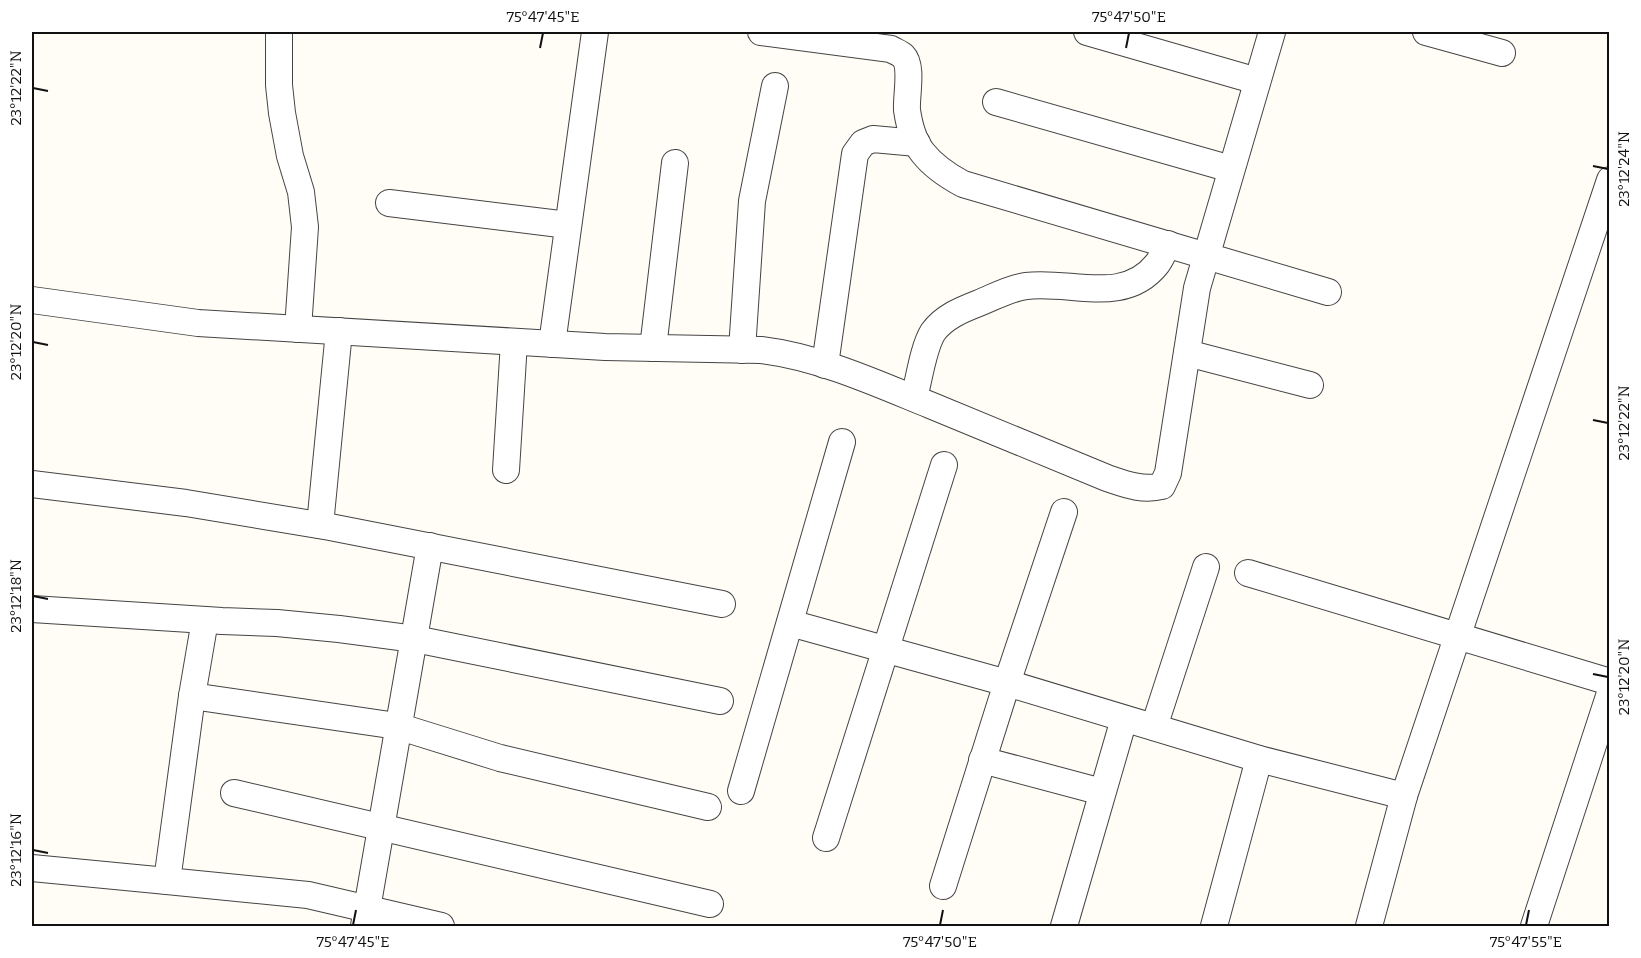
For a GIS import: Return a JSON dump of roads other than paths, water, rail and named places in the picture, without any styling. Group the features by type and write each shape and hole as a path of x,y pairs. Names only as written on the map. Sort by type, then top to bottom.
{"street":[{"path":"279,32 279,85 282,113 290,156 301,192 305,227 298,329"},
{"path":"552,344 595,32"},
{"path":"761,32 891,49 904,57 908,68 907,110 912,132 922,153 939,170 963,184 1328,292"},
{"path":"1087,32 1257,81"},
{"path":"32,300 198,323 552,344 783,353 825,365 914,399 1107,478 1141,488 1153,489 1162,486 1168,473 1197,288 1272,32"},
{"path":"1426,32 1502,53"},
{"path":"742,350 752,201 775,86"},
{"path":"996,102 1231,169"},
{"path":"825,365 855,154 862,143 873,139 917,142"},
{"path":"653,348 675,163"},
{"path":"1369,927 1404,796 1610,180"},
{"path":"389,202 568,225"},
{"path":"914,399 932,335 944,320 967,308 1025,286 1053,285 1091,290 1118,288 1142,278 1157,265 1168,244"},
{"path":"320,525 339,331"},
{"path":"506,470 514,342"},
{"path":"1187,353 1310,385"},
{"path":"741,791 842,442"},
{"path":"826,838 944,465"},
{"path":"32,484 186,503 320,525 722,603"},
{"path":"943,886 1064,512"},
{"path":"365,918 430,546"},
{"path":"1154,727 1206,567"},
{"path":"1248,573 1610,682"},
{"path":"32,609 277,623 415,639 720,701"},
{"path":"167,881 192,696 205,620"},
{"path":"790,623 1007,683 1259,759 1404,796"},
{"path":"1534,927 1610,693"},
{"path":"192,696 398,726 510,760 708,807"},
{"path":"1064,927 1124,719"},
{"path":"1214,927 1259,759"},
{"path":"982,760 1102,792"},
{"path":"234,793 710,904"},
{"path":"32,868 308,895 365,918 441,927"}]}
